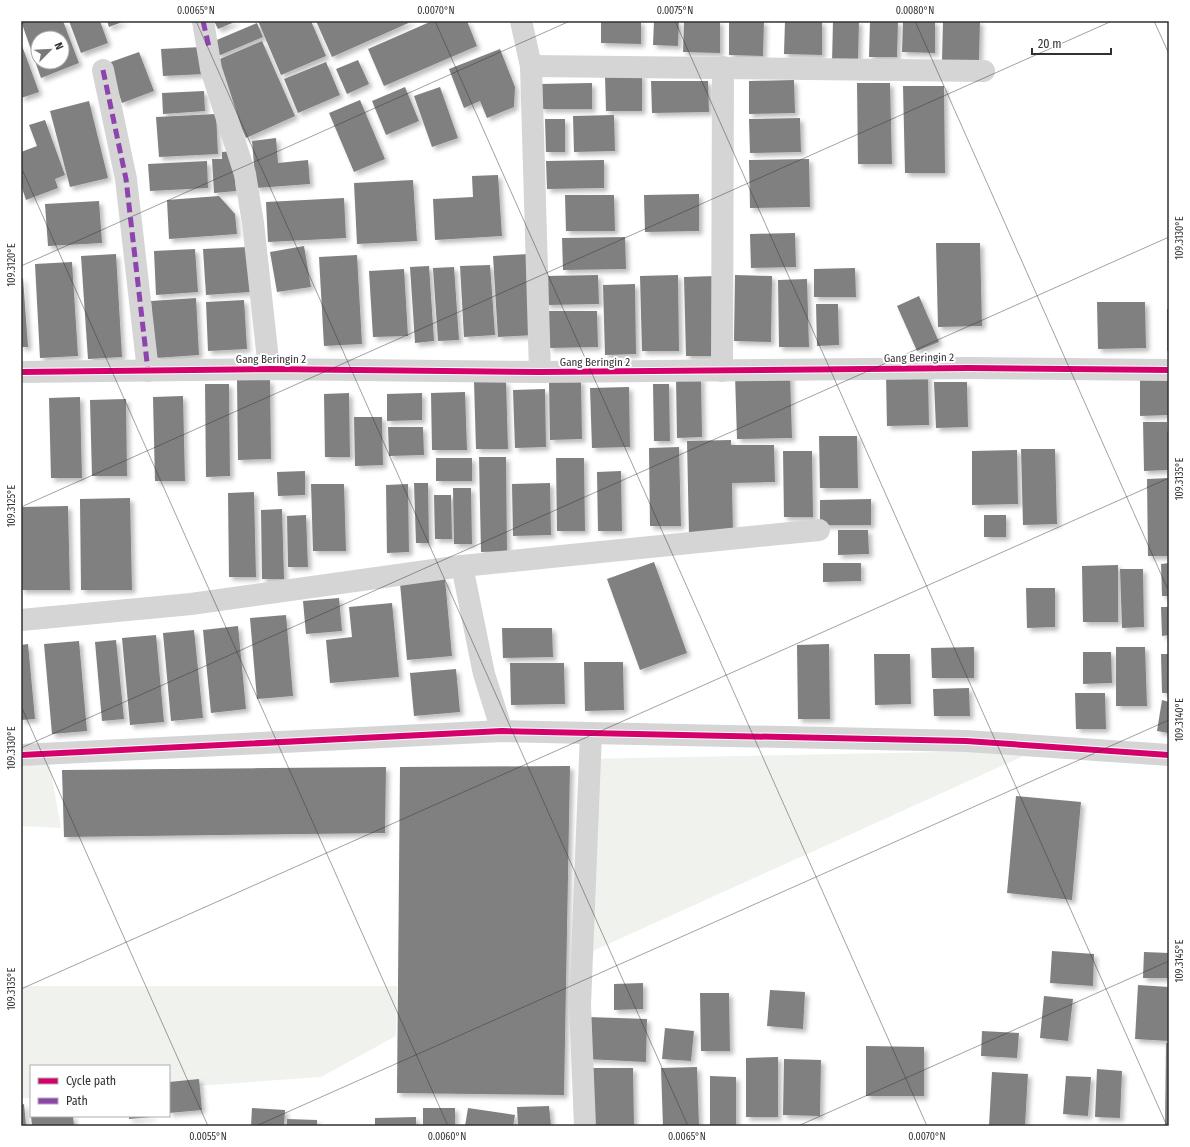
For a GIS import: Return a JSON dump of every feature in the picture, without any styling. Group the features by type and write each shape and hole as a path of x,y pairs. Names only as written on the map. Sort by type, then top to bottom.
{"street":[{"path":"203,21 211,69 245,174 269,369"},
{"path":"521,21 531,66 540,372"},
{"path":"531,66 984,70"},
{"path":"722,371 723,67"},
{"path":"103,70 126,179 148,371"},
{"name":"Gang Beringin 2","path":"21,372 269,369 540,372 969,368 1169,370"},
{"path":"21,620 191,604 462,566 819,530"},
{"path":"462,566 484,674 502,731"},
{"path":"21,755 502,731 966,741 1169,755"},
{"path":"585,1126 580,1005 591,733"}],"shaded area":[{"path":"1037,750 573,960 581,759"},
{"path":"21,761 49,761 61,828 21,826"},
{"path":"21,986 397,986 396,1036 321,1077 170,1088 170,1065 30,1065 30,1098 21,1098"}],"building":[{"path":"21,21 63,21 66,30 30,30 30,47"},
{"path":"69,21 100,21 108,43 81,53"},
{"path":"107,21 125,21 109,27"},
{"path":"214,21 237,21 218,29"},
{"path":"258,21 311,21 326,56 281,75"},
{"path":"316,21 413,21 332,57"},
{"path":"432,21 467,21 477,46 384,86 368,49"},
{"path":"601,21 641,21 641,44 601,43"},
{"path":"654,21 679,21 678,46 653,45"},
{"path":"684,21 720,21 720,53 683,52"},
{"path":"729,21 764,21 763,56 729,55"},
{"path":"785,21 822,21 822,55 784,54"},
{"path":"833,21 859,21 858,64 832,63"},
{"path":"870,21 898,21 897,57 869,57"},
{"path":"903,21 935,21 935,53 902,52"},
{"path":"943,21 980,21 979,61 942,60"},
{"path":"257,23 263,37 218,56 212,42"},
{"path":"70,39 79,63 70,67"},
{"path":"262,41 295,116 246,138 213,62"},
{"path":"21,43 39,92 21,98"},
{"path":"202,47 204,74 163,76 161,49"},
{"path":"500,49 515,87 514,107 487,118 480,101 464,108 449,69"},
{"path":"139,52 154,91 122,103 108,63"},
{"path":"358,60 369,84 347,94 336,69"},
{"path":"326,62 340,95 298,113 284,79"},
{"path":"38,70 61,70 41,78"},
{"path":"642,74 642,111 606,111 605,75"},
{"path":"794,80 795,113 749,114 749,81"},
{"path":"651,81 708,81 709,112 652,113"},
{"path":"592,83 592,109 541,109 540,84"},
{"path":"857,83 890,83 892,164 858,164"},
{"path":"903,86 944,86 945,173 905,173"},
{"path":"405,87 419,121 386,135 372,101"},
{"path":"440,87 458,138 432,147 414,96"},
{"path":"204,91 205,111 163,114 162,93"},
{"path":"360,100 385,159 354,172 329,113"},
{"path":"89,101 108,178 70,187 50,111"},
{"path":"216,114 218,154 159,157 156,117"},
{"path":"614,115 615,151 574,152 573,116"},
{"path":"800,118 801,152 750,153 749,119"},
{"path":"545,119 565,119 565,152 546,152"},
{"path":"45,120 65,175 55,179 58,188 26,200 21,185 21,152 37,146 29,125"},
{"path":"276,138 278,163 308,160 310,184 256,188 252,141"},
{"path":"232,151 236,191 214,193 212,159 222,159 222,152"},
{"path":"809,159 810,207 750,208 749,160"},
{"path":"604,160 604,188 547,189 546,161"},
{"path":"207,161 208,188 150,191 148,164"},
{"path":"498,175 502,236 435,240 433,199 473,197 472,176"},
{"path":"413,180 417,241 357,244 354,183"},
{"path":"699,194 699,231 645,232 644,195"},
{"path":"565,195 614,195 615,231 566,231"},
{"path":"219,196 235,214 237,234 169,239 167,200"},
{"path":"344,198 346,238 268,242 266,202"},
{"path":"99,201 102,243 48,246 45,204"},
{"path":"795,233 796,267 751,268 750,234"},
{"path":"625,237 626,269 563,270 562,238"},
{"path":"936,243 980,243 982,326 938,327"},
{"path":"304,246 311,287 277,292 270,252"},
{"path":"248,247 250,292 206,295 203,249"},
{"path":"195,249 198,292 156,295 154,251"},
{"path":"116,254 122,357 88,359 81,256"},
{"path":"529,254 534,335 498,337 493,256"},
{"path":"357,255 362,344 324,346 319,257"},
{"path":"72,262 78,356 40,358 35,264"},
{"path":"490,265 495,335 464,337 460,266"},
{"path":"429,266 434,341 415,343 410,267"},
{"path":"454,267 459,340 438,341 433,268"},
{"path":"855,268 856,297 814,297 814,269"},
{"path":"404,269 408,336 373,337 369,271"},
{"path":"598,275 599,304 546,305 546,276"},
{"path":"678,275 679,351 642,351 640,276"},
{"path":"735,275 772,276 771,342 734,341"},
{"path":"716,276 718,356 686,356 684,277"},
{"path":"21,278 23,278 28,347 21,347"},
{"path":"807,279 809,347 779,347 778,280"},
{"path":"635,284 636,354 605,355 603,285"},
{"path":"919,296 939,342 917,351 897,306"},
{"path":"196,298 199,355 155,358 151,301"},
{"path":"244,300 247,349 208,351 206,302"},
{"path":"1097,302 1145,302 1146,348 1098,349"},
{"path":"816,304 838,304 839,345 817,346"},
{"path":"1167,309 1169,309 1169,351 1167,351"},
{"path":"548,311 597,311 598,347 549,348"},
{"path":"790,373 792,438 737,439 735,374"},
{"path":"886,374 928,374 929,425 887,426"},
{"path":"676,377 701,377 702,437 677,438"},
{"path":"1169,377 1169,415 1140,416 1140,378"},
{"path":"237,380 270,380 271,459 238,460"},
{"path":"581,380 582,439 550,440 549,381"},
{"path":"474,381 506,381 508,449 476,449"},
{"path":"934,382 967,382 968,427 936,428"},
{"path":"205,384 229,384 230,476 206,477"},
{"path":"653,384 669,384 670,441 654,441"},
{"path":"629,387 630,447 592,448 590,388"},
{"path":"545,389 546,447 515,448 513,390"},
{"path":"465,392 467,450 432,450 431,393"},
{"path":"349,393 350,457 325,457 324,394"},
{"path":"422,393 422,420 387,421 387,394"},
{"path":"183,396 185,481 155,481 153,397"},
{"path":"80,397 82,478 51,478 49,398"},
{"path":"126,399 127,476 92,476 90,400"},
{"path":"354,417 382,417 383,465 355,466"},
{"path":"1143,422 1167,422 1167,432 1169,432 1169,470 1144,471"},
{"path":"388,427 423,427 424,455 389,456"},
{"path":"819,436 857,436 858,488 820,488"},
{"path":"731,440 731,445 774,445 775,482 732,483 733,534 689,535 687,441"},
{"path":"679,447 681,526 650,526 649,448"},
{"path":"1021,449 1055,449 1057,524 1023,525"},
{"path":"1017,450 1018,504 972,505 972,451"},
{"path":"783,451 812,451 813,517 784,517"},
{"path":"479,457 506,457 507,551 481,552"},
{"path":"436,458 472,458 472,481 436,481"},
{"path":"556,458 584,458 585,531 557,531"},
{"path":"305,471 305,495 278,496 277,472"},
{"path":"621,471 622,531 598,531 597,472"},
{"path":"1169,478 1169,556 1148,556 1147,479"},
{"path":"414,483 428,483 429,543 416,543"},
{"path":"550,483 551,535 513,536 512,484"},
{"path":"311,484 344,484 346,551 313,551"},
{"path":"408,484 409,552 387,553 386,485"},
{"path":"453,488 471,488 472,544 454,544"},
{"path":"254,492 256,577 229,577 228,493"},
{"path":"434,495 451,495 452,539 435,539"},
{"path":"130,498 132,590 81,590 80,499"},
{"path":"871,499 871,525 820,525 820,500"},
{"path":"68,506 70,590 21,590 21,507"},
{"path":"282,509 284,579 262,579 261,510"},
{"path":"306,515 308,567 288,567 287,516"},
{"path":"984,515 1006,515 1006,537 984,537"},
{"path":"838,530 868,530 869,554 838,555"},
{"path":"654,562 687,653 640,670 607,579"},
{"path":"823,563 861,563 861,581 823,582"},
{"path":"1169,563 1169,596 1162,596 1161,564"},
{"path":"1118,565 1118,622 1083,622 1082,566"},
{"path":"1120,569 1143,569 1144,627 1122,628"},
{"path":"445,579 452,656 407,660 400,583"},
{"path":"1026,588 1055,588 1055,627 1027,628"},
{"path":"339,598 342,631 306,634 303,601"},
{"path":"392,603 399,677 330,683 326,640 352,637 349,607"},
{"path":"1161,607 1169,607 1169,635 1162,636"},
{"path":"286,615 293,696 257,699 250,618"},
{"path":"238,626 246,709 211,713 203,630"},
{"path":"502,628 552,628 553,657 503,658"},
{"path":"194,630 203,718 171,721 163,633"},
{"path":"156,635 164,722 130,725 122,638"},
{"path":"116,640 124,719 102,721 95,642"},
{"path":"79,641 87,731 52,734 44,644"},
{"path":"28,644 35,719 21,720 21,645"},
{"path":"829,644 830,719 798,719 797,645"},
{"path":"974,647 974,678 932,678 931,648"},
{"path":"1116,647 1145,647 1147,706 1116,706"},
{"path":"1083,652 1111,652 1112,683 1083,684"},
{"path":"874,654 910,654 911,704 875,705"},
{"path":"1161,654 1169,654 1169,693 1162,693"},
{"path":"584,662 623,662 624,710 585,711"},
{"path":"510,663 564,663 565,704 511,705"},
{"path":"456,669 460,712 414,716 410,673"},
{"path":"969,688 970,716 934,716 933,689"},
{"path":"1075,693 1105,693 1106,729 1076,729"},
{"path":"1162,700 1169,702 1169,733 1157,731"},
{"path":"570,766 564,1095 397,1093 400,767"},
{"path":"386,767 385,833 64,837 62,770"},
{"path":"1016,796 1081,802 1072,900 1007,893"},
{"path":"1052,951 1094,954 1093,986 1050,983"},
{"path":"1144,952 1169,953 1169,978 1143,978"},
{"path":"643,983 643,1009 614,1010 614,984"},
{"path":"1138,985 1169,987 1169,1041 1135,1039"},
{"path":"770,990 805,992 803,1029 767,1026"},
{"path":"700,993 729,993 730,1051 701,1051"},
{"path":"1044,996 1073,999 1068,1041 1040,1038"},
{"path":"588,1017 647,1019 646,1062 586,1059"},
{"path":"665,1028 694,1031 691,1061 662,1059"},
{"path":"982,1031 1019,1033 1017,1058 981,1056"},
{"path":"1166,1043 1169,1043 1169,1126 1165,1126"},
{"path":"866,1046 924,1047 924,1096 866,1096"},
{"path":"778,1057 778,1117 746,1117 746,1058"},
{"path":"784,1059 821,1060 820,1116 783,1115"},
{"path":"697,1067 699,1126 663,1126 661,1068"},
{"path":"589,1068 633,1068 634,1126 590,1126"},
{"path":"1097,1069 1122,1071 1120,1118 1095,1117"},
{"path":"992,1072 1028,1074 1025,1126 989,1126"},
{"path":"710,1076 736,1077 736,1126 710,1126"},
{"path":"1066,1076 1091,1077 1088,1116 1063,1114"},
{"path":"199,1079 202,1110 170,1113 170,1082"},
{"path":"24,1104 26,1126 21,1126 21,1105"},
{"path":"549,1106 551,1126 518,1126 517,1107"},
{"path":"252,1108 285,1110 284,1126 251,1126"},
{"path":"423,1108 455,1108 455,1126 423,1126"},
{"path":"468,1108 515,1115 513,1126 465,1126"},
{"path":"31,1117 73,1117 74,1126 32,1126"},
{"path":"129,1117 152,1117 129,1119"},
{"path":"416,1117 416,1126 375,1126 375,1118"},
{"path":"287,1119 317,1120 317,1126 287,1126"}],"marked path":[{"path":"203,21 209,47"},
{"path":"103,70 126,179 148,371"}],"cycle path":[{"path":"21,372 269,369 540,372 969,368 1169,370"},
{"path":"21,755 502,731 966,741 1169,755"}]}
